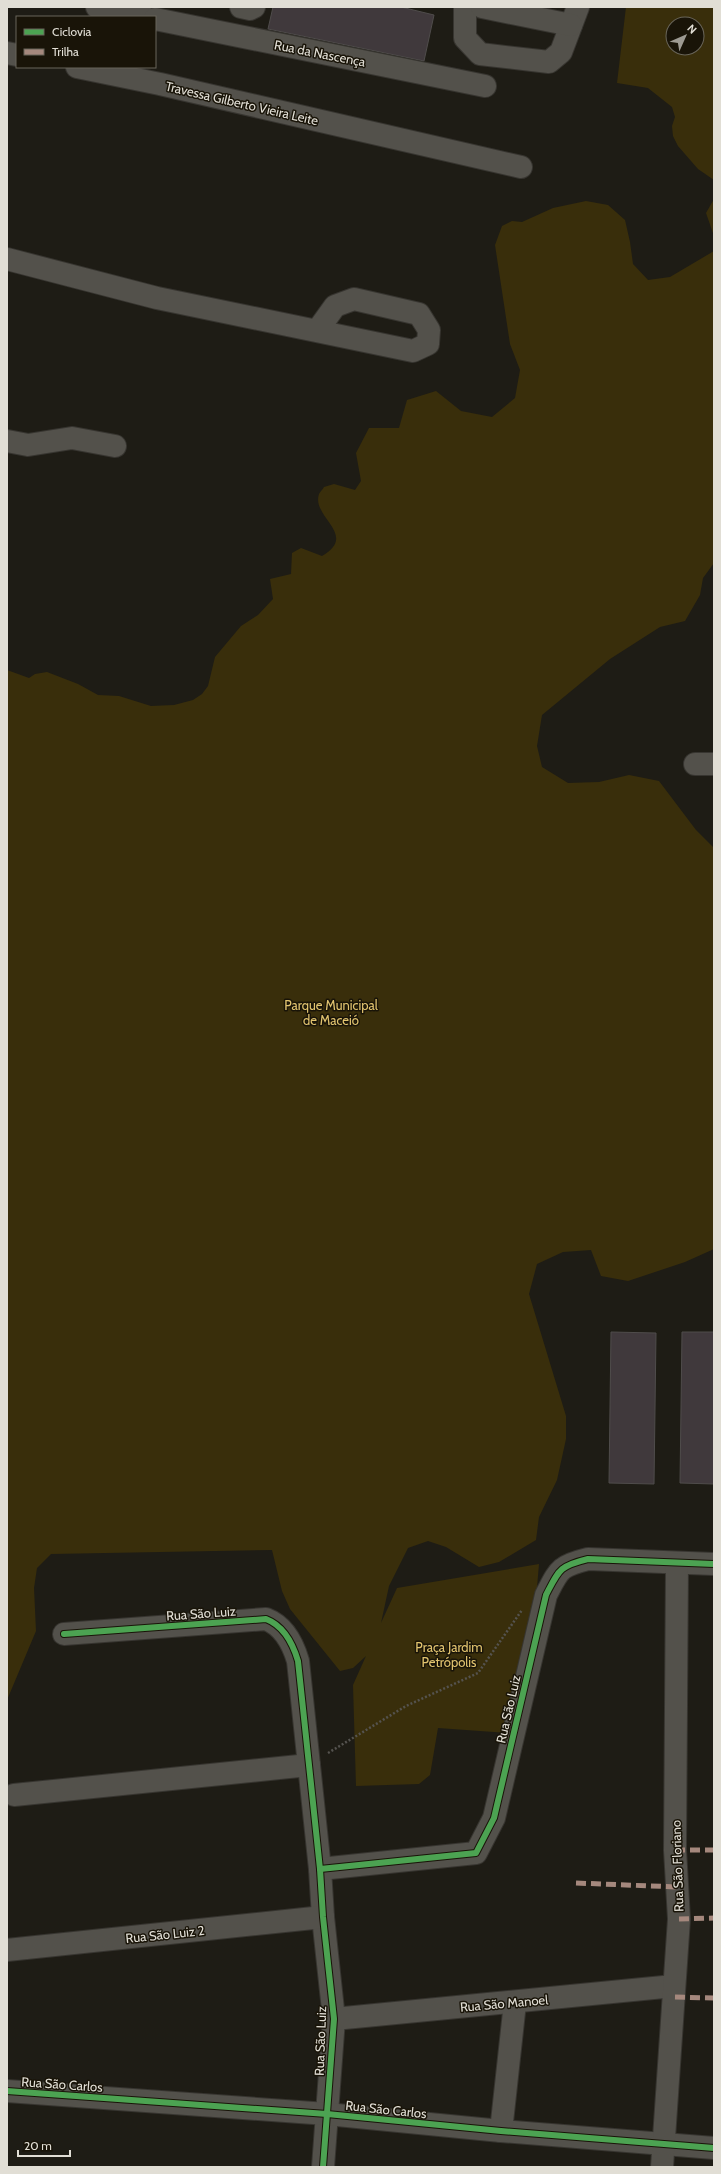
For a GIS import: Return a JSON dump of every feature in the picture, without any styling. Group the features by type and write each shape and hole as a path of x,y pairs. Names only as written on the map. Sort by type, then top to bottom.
{"street":[{"path":"97,7 139,16"},
{"path":"241,7 250,9 254,7"},
{"path":"465,7 465,38 480,54 549,62 562,52 574,16 482,7"},
{"name":"Rua da Nascença","path":"156,19 485,86"},
{"name":"Travessa Gilberto Vieira Leite","path":"82,68 160,84 521,167"},
{"path":"7,259 157,298 317,331"},
{"path":"7,441 28,445 72,438 115,446"},
{"name":"Rua São Luiz","path":"320,1869 476,1853 494,1818 546,1596 559,1570 572,1563 588,1559 677,1564 714,1564"},
{"name":"Rua São Floriano","path":"662,2167 679,1919 675,1850 677,1564"},
{"name":"Rua São Luiz","path":"64,1634 266,1619 275,1622 294,1645 298,1661 334,2019 323,2167"},
{"path":"14,1795 309,1765"},
{"name":"Rua São Luiz 2","path":"7,1950 323,1917"},
{"name":"Rua São Manoel","path":"334,2019 515,2003 674,1986"},
{"path":"501,2131 515,2003"},
{"name":"Rua São Carlos","path":"7,2091 326,2114 501,2131 714,2148"}],"path":[{"path":"309,1765 406,1706 478,1673 519,1612 546,1596"}],"green space":[{"path":"626,7 714,7 714,180 698,169 678,146 673,136 672,126 675,117 672,107 648,88 617,83"},
{"path":"714,199 714,236 706,213"},
{"name":"Parque Municipal de Maceió","path":"586,201 608,205 625,220 633,264 648,280 670,277 714,251 714,563 703,578 700,595 685,621 660,627 610,659 542,715 537,746 542,767 568,783 599,782 629,775 659,781 696,830 714,848 714,1249 685,1262 628,1281 601,1276 591,1250 563,1252 537,1264 529,1294 566,1416 566,1439 557,1480 539,1517 536,1540 499,1562 479,1567 446,1547 428,1541 408,1548 389,1586 381,1623 397,1588 539,1564 535,1611 508,1733 438,1728 430,1775 419,1784 356,1786 353,1685 366,1656 353,1668 340,1671 290,1609 282,1591 272,1550 51,1554 37,1568 34,1588 36,1631 7,1700 7,670 29,678 35,674 47,672 78,684 98,695 119,696 151,706 174,705 193,700 202,694 208,686 215,657 241,626 258,615 273,599 270,579 291,574 292,553 301,548 322,556 332,548 336,541 335,533 321,510 318,502 319,494 324,487 334,484 355,490 361,481 356,453 369,428 399,428 407,400 436,391 461,411 492,417 515,398 520,370 510,344 495,245 502,226 512,221 522,222 553,208"}],"building":[{"path":"273,7 401,7 434,15 424,61 268,29"},
{"path":"611,1332 656,1333 654,1484 609,1483"},
{"path":"682,1332 714,1332 714,1484 680,1483"}],"marked path":[{"path":"675,1850 714,1850"},
{"path":"576,1883 677,1887"},
{"path":"679,1919 714,1918"},
{"path":"675,1997 714,1998"}],"cycle path":[{"path":"320,1869 476,1853 494,1818 546,1595 557,1574 561,1570 571,1564 588,1559 714,1564"},
{"path":"64,1634 266,1619 278,1626 283,1631 293,1648 298,1661 334,2019 323,2167"},
{"path":"7,2091 327,2114 501,2131 714,2148"}],"park label":[{"name":"Praça Jardim Petrópolis","path":"449,1654"}]}
